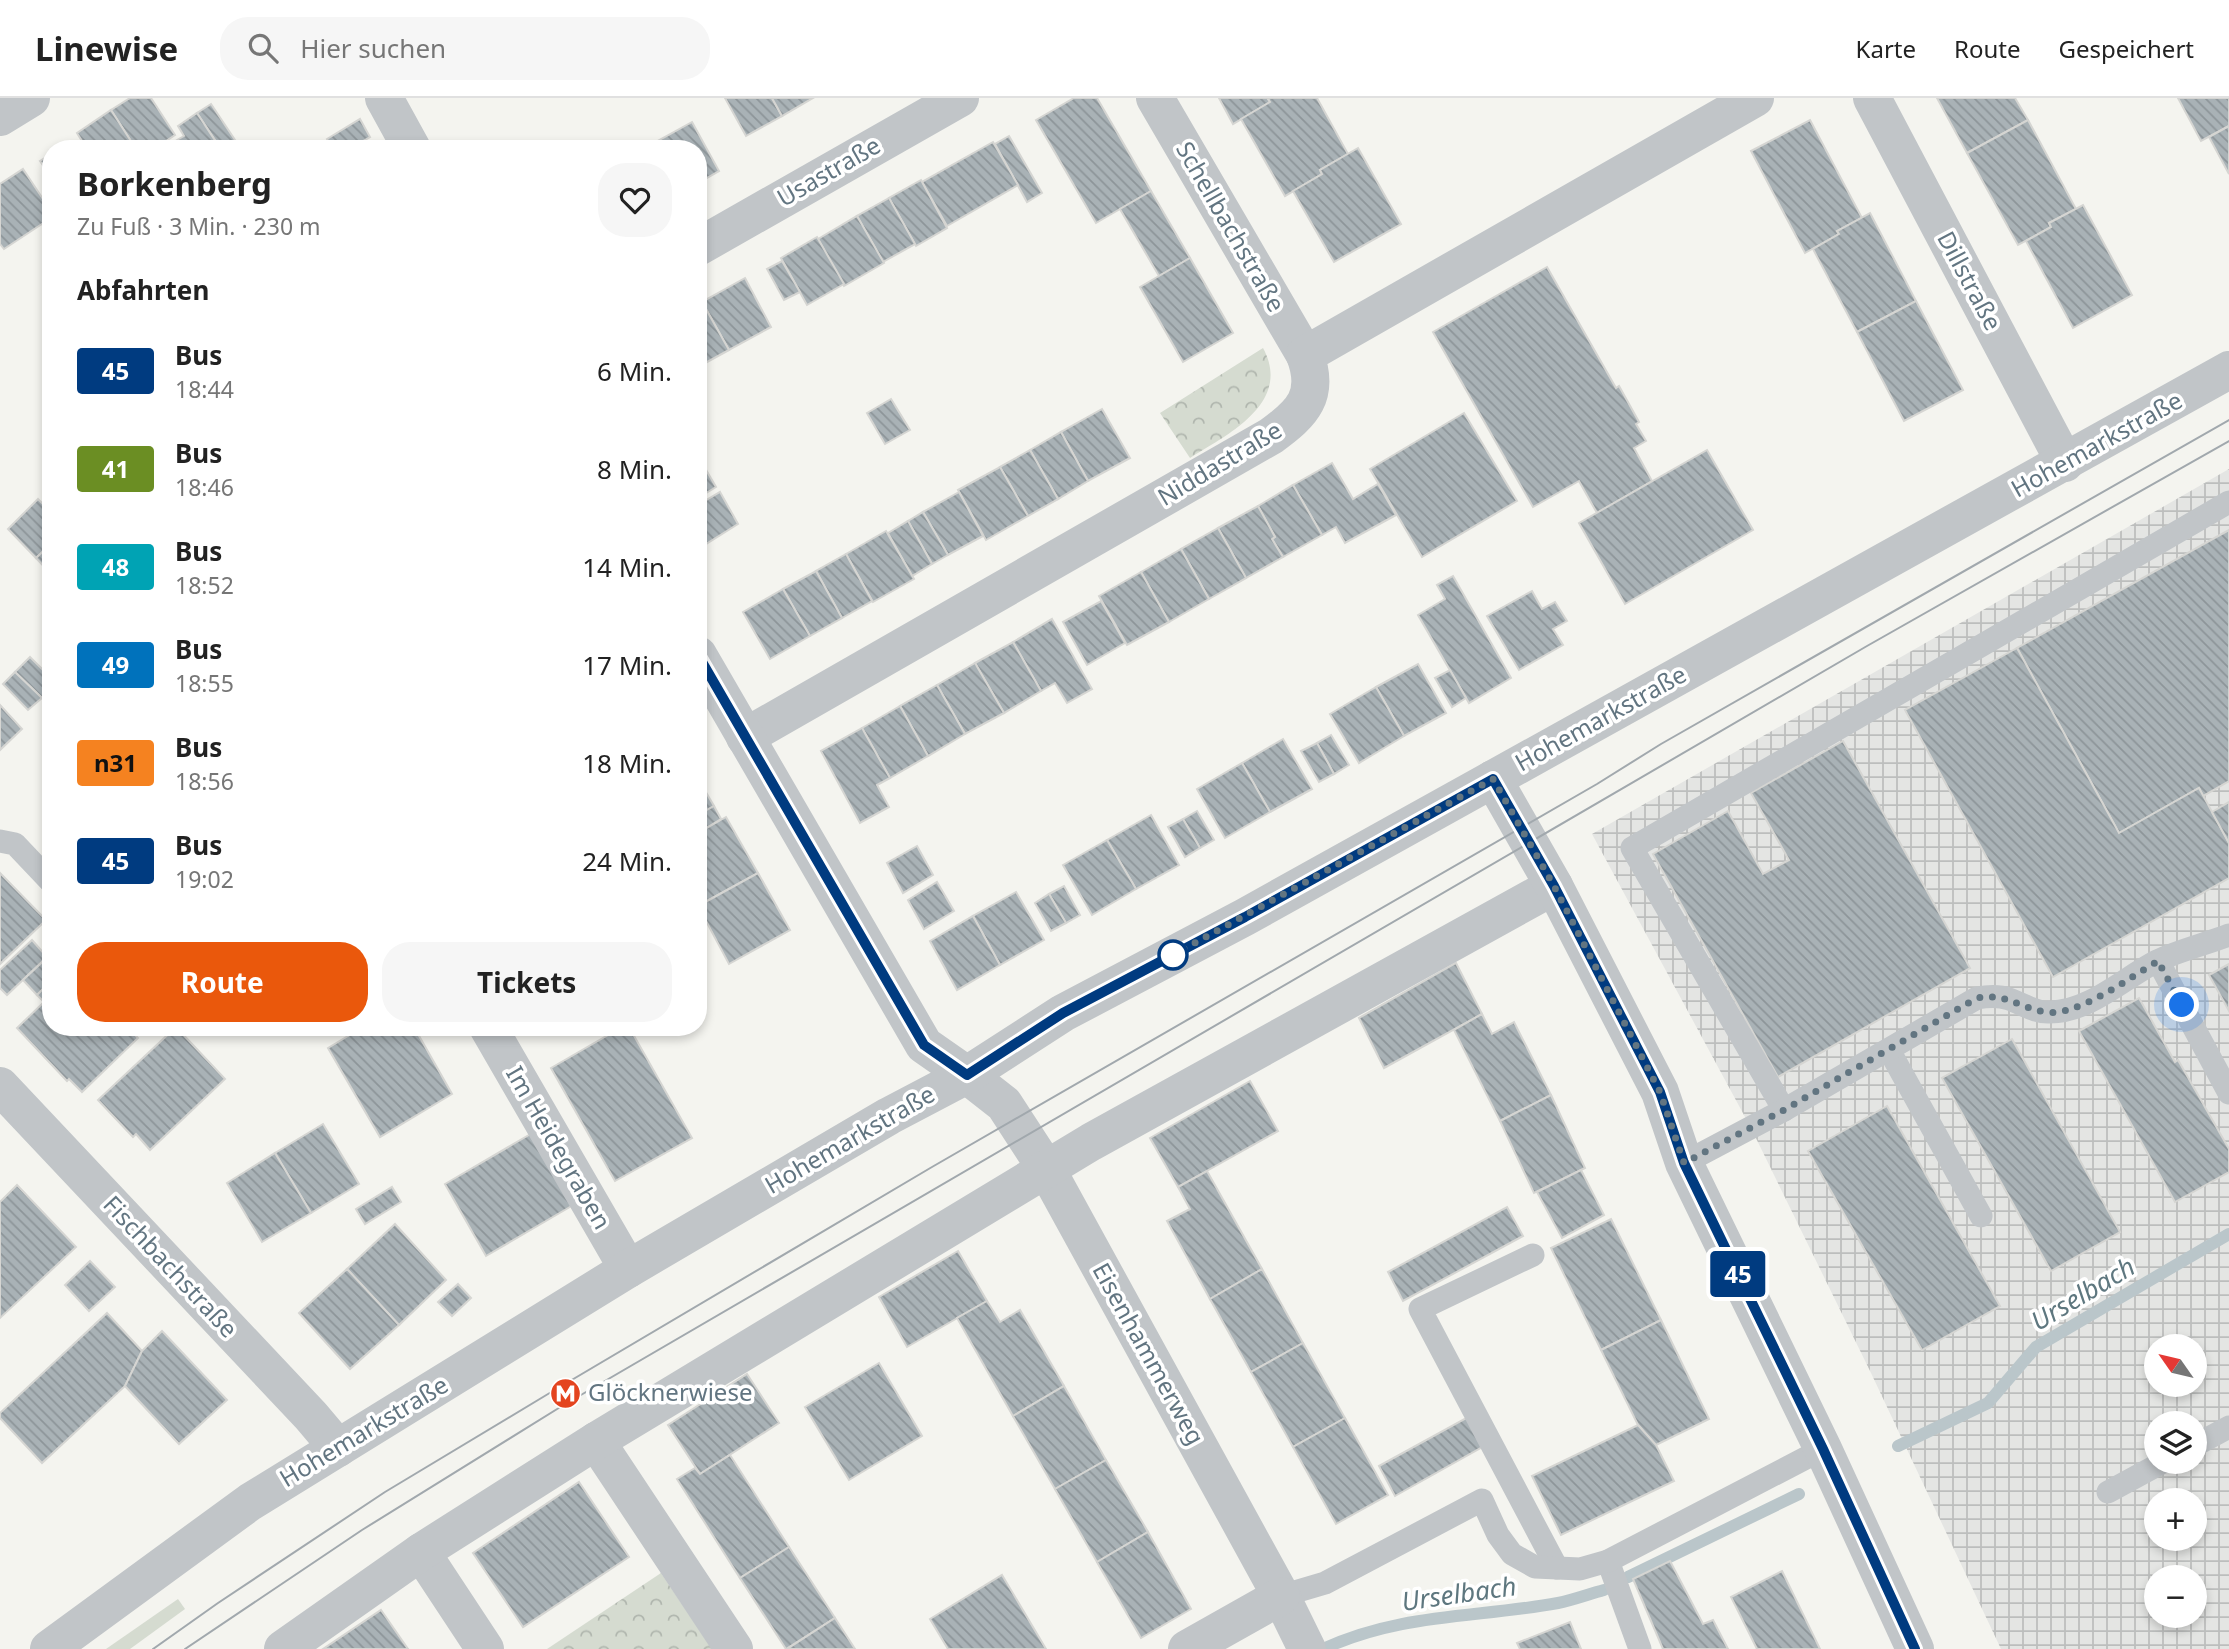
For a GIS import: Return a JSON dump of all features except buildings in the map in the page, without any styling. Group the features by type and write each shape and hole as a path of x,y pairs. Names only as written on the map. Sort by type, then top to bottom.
{"street":[{"path":"0,117 31,98"},
{"path":"384,98 407,140"},
{"name":"Usastraße","path":"707,242 960,98"},
{"name":"Schellbachstraße","path":"1155,98 1305,355"},
{"path":"1305,355 1755,98"},
{"name":"Dillstraße","path":"1872,98 2066,463"},
{"name":"Niddastraße","path":"745,737 1271,436 1290,422 1309,397 1312,381 1305,355"},
{"name":"Hohemarkstraße","path":"50,1649 250,1502 628,1269 890,1116 967,1075 1063,1013 1245,917 2229,370"},
{"path":"707,671 924,1045 967,1075"},
{"path":"1493,779 1554,886 1660,1092 1684,1163 1823,1449 1916,1649"},
{"path":"283,1649 421,1552 596,1441 1091,1142 1554,886"},
{"name":"Im Heidegraben","path":"493,1036 628,1269"},
{"name":"Eisenhammerweg","path":"967,1075 1004,1104 1047,1170 1304,1641"},
{"name":"Fischbachstraße","path":"0,1086 311,1416 338,1448"},
{"path":"596,1441 734,1649"},
{"path":"421,1552 485,1649"},
{"path":"1187,1649 1281,1596"}],"lane":[{"path":"1784,1110 1632,848 2229,502"},
{"path":"0,841 15,844 42,872"},
{"path":"1684,1163 1784,1110 1977,998 1993,995 2032,1009 2050,1012 2068,1009 2088,1002 2158,961 2229,935"},
{"path":"2158,961 2229,1093"},
{"path":"1889,1050 1982,1216"},
{"path":"1533,1255 1420,1309 1557,1568"},
{"path":"2207,1439 2229,1427"},
{"path":"1281,1596 1325,1583 1482,1500 1498,1535 1512,1554 1535,1567 1580,1569 1608,1561 1823,1449"},
{"path":"2108,1492 2144,1472"},
{"path":"1608,1561 1640,1649"}],"shaded area":[{"path":"2229,469 2229,1649 2001,1649 1871,1373 1751,1128 1592,834"}],"green space":[{"path":"1263,348 1270,368 1269,385 1263,401 1237,428 1190,458 1160,413"},
{"path":"661,1573 712,1649 547,1649"},
{"path":"178,1599 185,1609 130,1649 106,1649"}],"waterway":[{"name":"Urselbach","path":"1898,1446 1988,1403 2036,1347 2229,1234"},
{"name":"Urselbach","path":"1628,1577 1799,1494"},
{"name":"Urselbach","path":"1323,1649 1381,1629 1439,1618 1558,1603 1604,1590"}],"tram line":[{"path":"153,1649 385,1492 548,1394 932,1167 1597,784 1661,744 2229,420"},
{"path":"185,1649 362,1530 562,1406 1867,646 2229,441"}],"bus line":[{"name":"45","path":"707,671 924,1045 967,1075 1063,1013 1245,917 1493,779 1554,886 1660,1092 1684,1163 1823,1449 1915,1649"}],"place":[{"name":"Glöcknerwiese","path":"565,1393"}],"route":[{"path":"1173,955 1493,779 1554,886 1660,1092 1684,1163 1784,1110 1977,998 1993,995 2032,1009 2050,1012 2068,1009 2088,1002 2158,961 2182,1005"}]}
